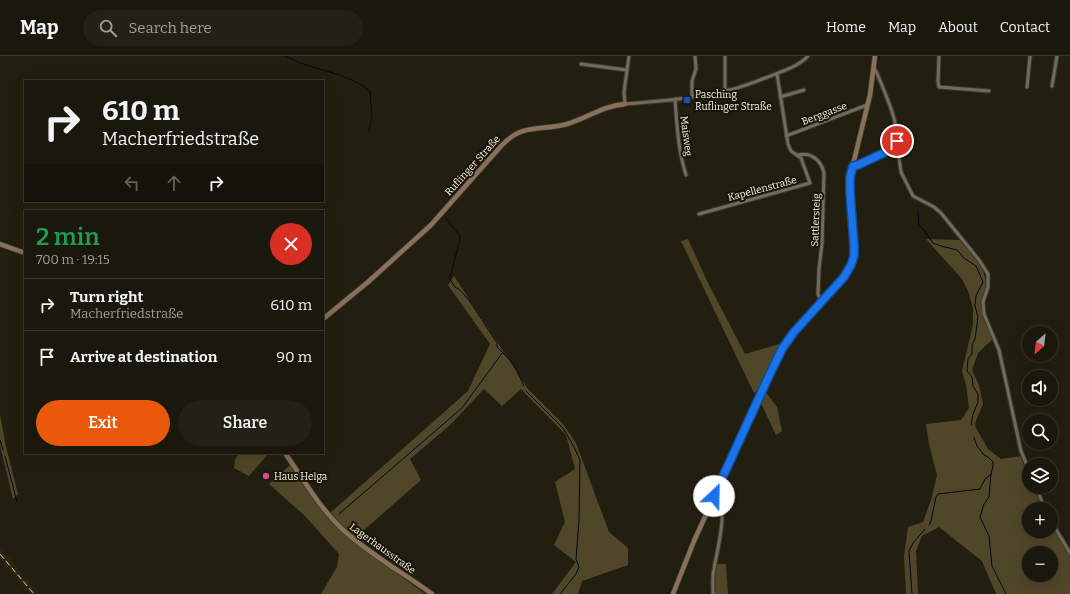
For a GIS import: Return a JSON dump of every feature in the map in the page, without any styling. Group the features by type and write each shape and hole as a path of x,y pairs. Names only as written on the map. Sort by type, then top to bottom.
{"street":[{"path":"625,104 624,92 629,56"},
{"path":"692,97 692,81 696,69 695,56"},
{"path":"725,56 725,91"},
{"name":"Ruflinger Straße","path":"324,318 368,282 427,229 501,146 512,136 525,130 567,124 608,106 692,97 725,91 777,74 800,63 808,56"},
{"path":"673,594 683,566 714,496 778,357 790,337 844,277 853,260 854,237 850,177 868,105 875,56"},
{"path":"939,56 939,87 989,90"},
{"path":"1027,87 1030,56"},
{"path":"1052,86 1057,56"},
{"path":"581,64 627,70"},
{"path":"853,166 890,150 894,147 897,138 885,91 874,69"},
{"name":"Kapellenstraße","path":"699,214 810,182 803,162 798,155 790,149 786,136 777,74"},
{"path":"780,97 804,90"},
{"name":"Maisweg","path":"675,99 680,155 686,175"},
{"name":"Berggasse","path":"786,136 868,105"},
{"path":"894,147 899,153 902,175 914,196 934,207 941,213 980,260 987,272 988,283 983,302 984,314 1001,355 1025,458"},
{"name":"Sattlersteig","path":"798,155 806,154 814,157 821,164 823,170 822,242 818,294 822,301"},
{"path":"0,244 24,253"},
{"name":"Lagerhausstraße","path":"286,454 322,506 343,530 368,550 432,594"},
{"path":"713,594 713,570 720,543 722,516 720,502 714,496"},
{"path":"1058,533 1070,553"}],"shaded area":[{"path":"688,239 707,281 745,354 783,343 771,364 761,388 754,393 681,241"},
{"path":"926,239 960,240 982,266 986,283 984,301 986,317 995,337 978,353 972,370 979,385 983,404 975,423 976,428 988,449 1001,459 1021,456 1022,494 1035,494 1041,502 1022,502 1022,538 1058,538 1058,530 1070,550 1070,594 996,594 982,561 939,527 922,536 916,551 918,594 906,594 904,556 908,527 923,522 932,497 937,475 929,444 926,424 961,420 969,408 966,385 962,371 973,325 973,308 968,291 962,279"},
{"path":"454,276 528,389 563,424 576,443 609,532 628,548 628,565 582,581 578,594 552,594 576,562 554,545 565,522 555,482 575,469 566,435 521,389 502,406 484,389 450,425 410,459 421,480 355,538 330,513 468,391 490,344 448,285"},
{"path":"765,391 777,407 782,431 776,435 761,403"},
{"path":"0,415 6,447 18,494 13,499 0,445"},
{"path":"238,454 268,454 249,476 234,468 235,460"},
{"path":"290,465 333,523 356,543 425,594 321,594 337,567 339,554 305,516 269,484"},
{"path":"0,549 13,562 38,594 30,594 0,558"},
{"path":"716,564 726,564 728,594 714,594"}],"waterway":[{"path":"285,56 306,65 350,79 370,91 372,116 369,131"},
{"path":"918,211 919,224 933,243 957,250 964,258 976,266 983,282 976,296 975,306 978,317 975,339 972,345 972,354 968,359 967,371 972,377 973,386 978,394 978,402 973,414 971,425"},
{"path":"445,217 460,236 450,279 455,287 460,290 469,300 497,343 497,347 513,363 524,386"},
{"path":"339,514 462,408 503,352"},
{"path":"526,391 563,428 580,460 579,520 576,559 579,567 576,574 560,594"},
{"path":"974,438 977,446 984,455 993,462 989,497 984,504 980,517 989,536 992,566 1006,594"},
{"path":"0,440 3,450"},
{"path":"5,456 17,502"},
{"path":"929,525 938,494 980,489 985,479 991,474"},
{"path":"912,594 909,551 913,543 925,529"}],"railway":[{"path":"0,554 34,594"}],"place":[{"name":"Pasching Ruflinger Straße","path":"687,100"},
{"name":"Haus Helga","path":"266,476"}],"route":[{"path":"714,496 782,349 794,332 844,277 851,265 854,256 850,192 850,177 853,166 890,150 894,147 897,141"}]}
